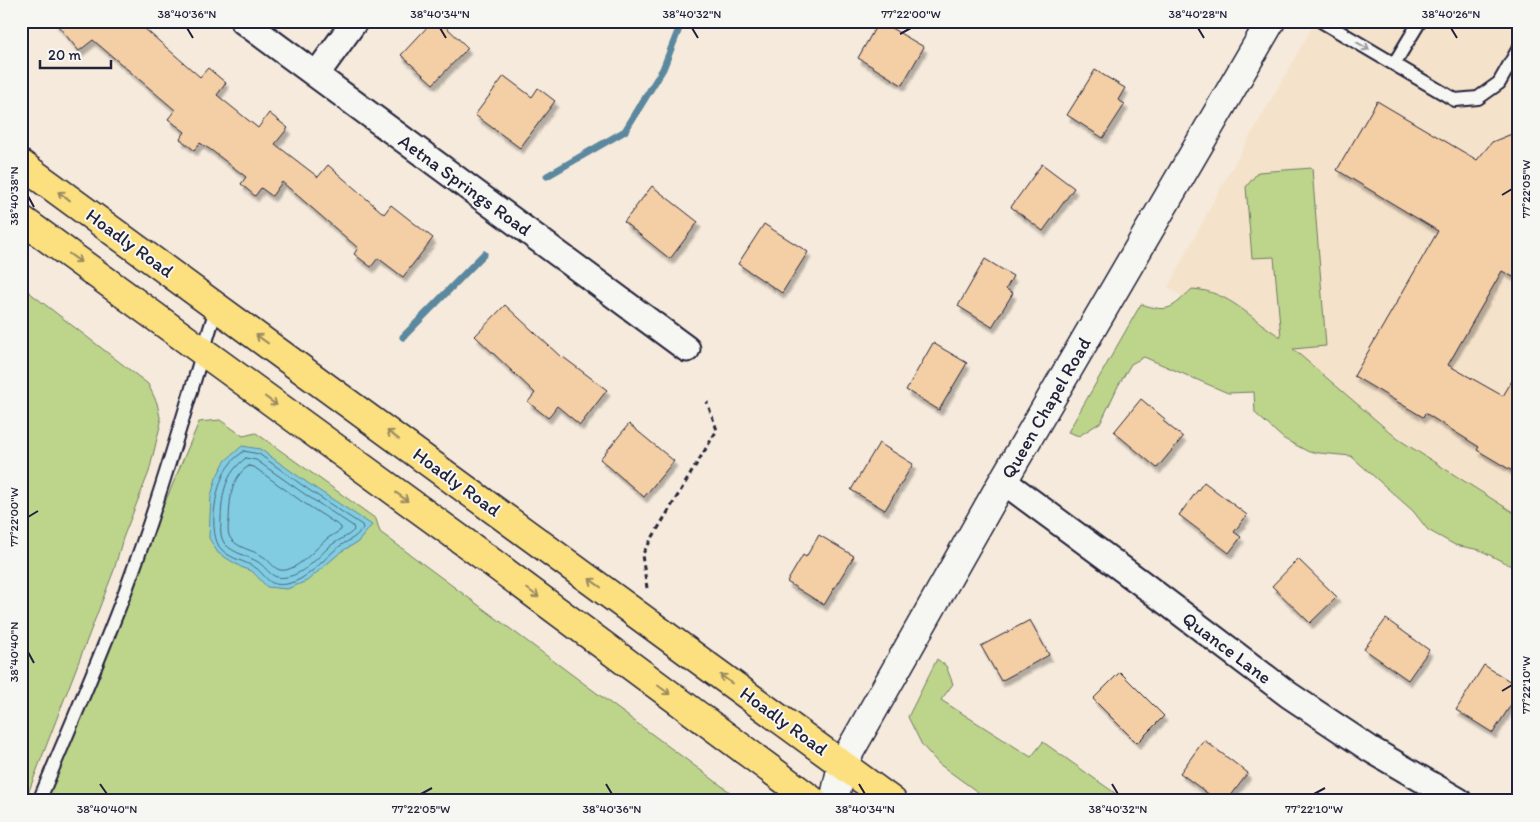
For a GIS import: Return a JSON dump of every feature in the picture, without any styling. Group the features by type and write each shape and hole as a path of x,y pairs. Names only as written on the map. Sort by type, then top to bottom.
{"main road":[{"name":"Hoadly Road","path":"21,164 892,801"},
{"path":"21,219 813,801"}],"street":[{"name":"Aetna Springs Road","path":"243,21 687,349"},
{"path":"316,75 355,21"},
{"name":"Queen Chapel Road","path":"834,801 842,764 1270,21"},
{"name":"Quance Lane","path":"1003,482 1290,695 1370,749 1459,801"}],"lane":[{"path":"1321,21 1455,100 1478,98 1499,84 1519,48"},
{"path":"1394,64 1420,21"},
{"path":"39,801 129,583 217,306"}],"path":[{"path":"647,588 642,555 718,430 707,402"}],"shaded area":[{"path":"1316,21 1519,21 1519,531 1168,287 1225,180"}],"green space":[{"path":"1312,168 1326,346 1293,349 1398,439 1519,516 1519,570 1480,550 1455,545 1428,530 1413,511 1351,456 1309,452 1284,439 1255,413 1254,392 1228,393 1144,357 1131,364 1101,422 1079,436 1068,432 1141,304 1158,308 1169,307 1174,305 1192,289 1205,291 1229,300 1281,337 1274,257 1252,258 1246,187 1258,172"},
{"path":"21,286 148,384 157,403 161,422 149,472 123,538 114,570 25,801 21,801"},
{"path":"220,420 243,436 256,433 376,519 380,532 742,801 44,801 82,698 199,422"},
{"path":"937,659 946,666 953,684 941,700 1031,757 1043,742 1126,801 990,801 939,764 922,745 908,717"}],"water":[{"path":"242,446 260,449 372,525 358,542 342,551 307,581 287,589 267,587 253,572 218,553 209,538 211,496 216,478 225,461"}],"building":[{"path":"54,21 136,21 200,77 208,68 226,83 217,95 258,128 269,113 288,128 275,144 318,177 328,165 384,214 391,205 433,238 403,277 378,258 371,267 354,254 358,248 282,182 272,196 261,188 255,196 241,184 246,177 211,150 200,143 194,150 180,139 185,132 168,119 175,110 93,40 79,51"},
{"path":"433,21 440,21 468,48 433,84 401,55"},
{"path":"879,21 924,47 902,85 858,58"},
{"path":"1095,70 1125,88 1118,100 1125,104 1103,138 1067,115"},
{"path":"504,76 532,97 538,88 555,101 520,148 475,115"},
{"path":"1377,101 1477,160 1492,142 1519,131 1519,280 1502,271 1448,365 1503,396 1519,369 1519,475 1477,450 1479,447 1425,413 1423,417 1354,376 1438,231 1337,170"},
{"path":"1042,164 1074,188 1043,231 1011,207"},
{"path":"652,186 698,222 670,259 624,222"},
{"path":"764,224 808,252 782,293 738,264"},
{"path":"985,259 1013,276 1006,289 1013,293 992,327 958,306"},
{"path":"505,305 562,358 607,390 580,425 557,406 548,418 528,402 535,393 475,336"},
{"path":"933,343 967,363 939,410 906,390"},
{"path":"1141,399 1165,419 1163,421 1183,437 1157,468 1114,432"},
{"path":"629,424 674,461 644,497 600,459"},
{"path":"879,443 913,464 885,510 851,490"},
{"path":"1204,482 1247,515 1234,532 1241,537 1229,553 1179,515"},
{"path":"819,535 854,556 824,605 787,582 803,555 806,557"},
{"path":"1298,559 1337,597 1310,623 1272,586"},
{"path":"1386,619 1429,650 1408,680 1364,649"},
{"path":"1030,620 1049,655 1001,681 981,646"},
{"path":"1484,665 1519,687 1519,692 1493,733 1456,710"},
{"path":"1120,672 1164,716 1137,743 1093,699"},
{"path":"1204,740 1248,773 1227,801 1218,801 1180,773"}],"waterway":[{"path":"547,176 625,131 663,69 682,21"},
{"path":"403,337 484,254"}]}
